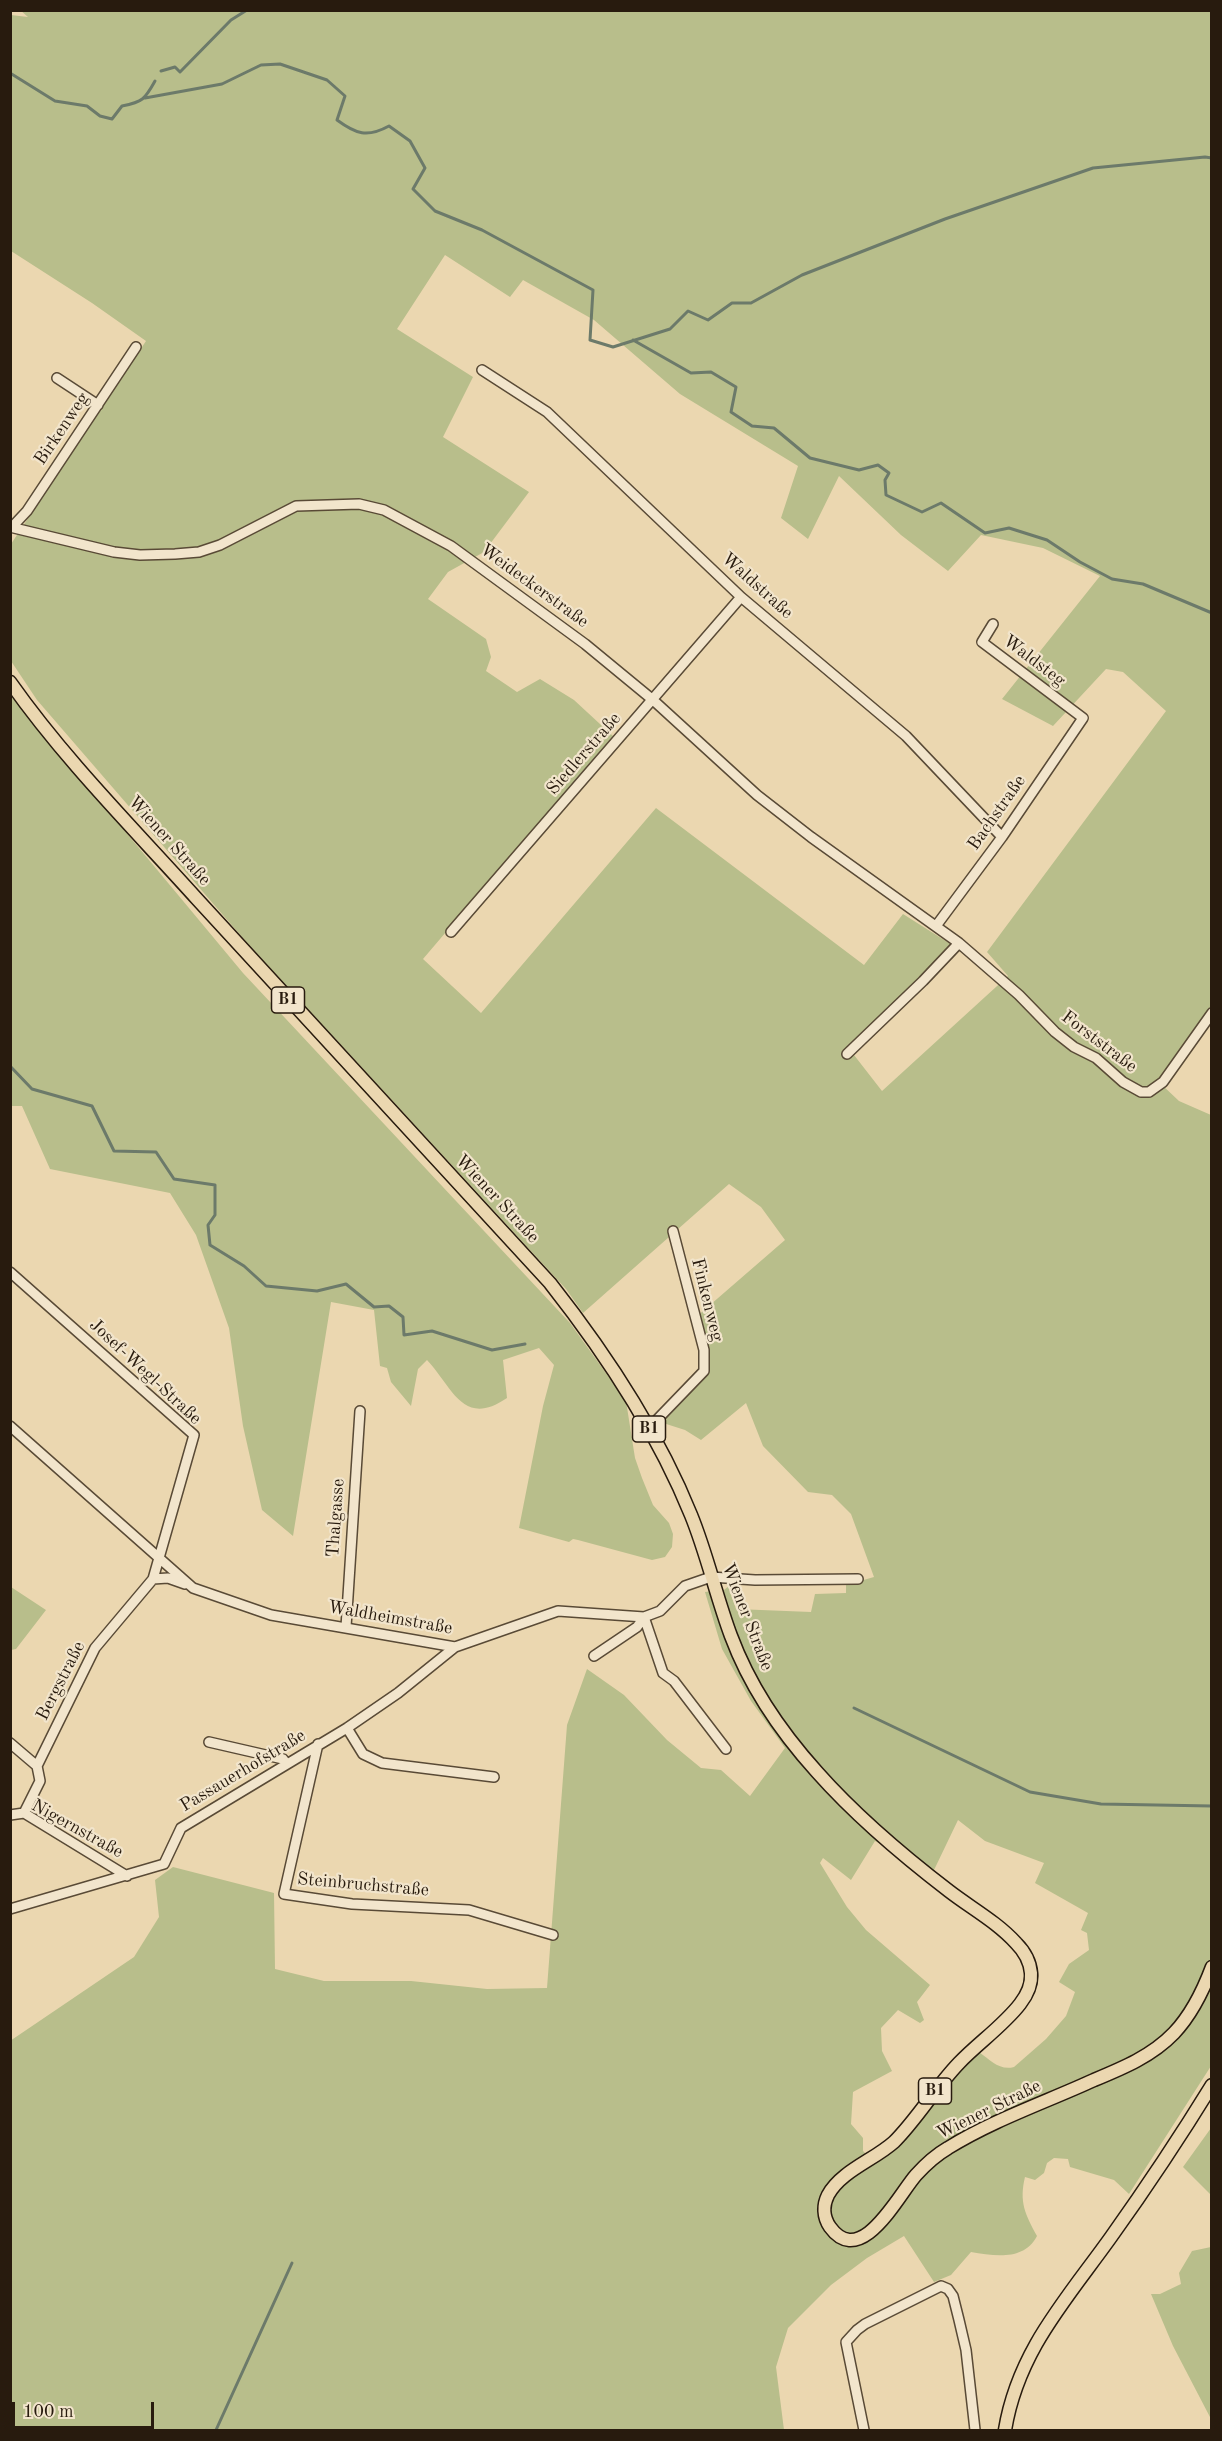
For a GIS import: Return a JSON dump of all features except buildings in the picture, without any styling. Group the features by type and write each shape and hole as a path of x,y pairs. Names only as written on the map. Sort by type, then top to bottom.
{"main road":[{"name":"Wiener Straße","path":"10,682 114,807 277,988 550,1283 588,1332 649,1428 691,1514 732,1637 746,1670 764,1702 790,1739 827,1783 877,1831 930,1876 1009,1935 1024,1953 1031,1971 1028,1990 1018,2006 956,2066 894,2142 844,2177 831,2190 825,2202 824,2212 833,2231 852,2239 868,2234 880,2224 919,2172 946,2149 992,2125 1123,2068 1154,2050 1173,2034 1191,2012 1212,1967"},
{"path":"1005,2430 1018,2380 1038,2338 1150,2181 1212,2085"}],"street":[{"name":"Birkenweg","path":"11,527 27,511 136,347"},
{"name":"Waldstraße","path":"482,370 547,412 741,597 906,736 1002,837"},
{"path":"57,378 98,405"},
{"name":"Weideckerstraße","path":"11,527 114,552 140,555 175,554 199,552 220,545 296,506 369,505 384,510 452,546 585,644 653,700 757,795 820,844 959,943"},
{"name":"Siedlerstraße","path":"451,932 741,597"},
{"name":"Waldsteg","path":"993,624 982,642 1083,718"},
{"name":"Bachstraße","path":"936,926 1002,837 1083,718"},
{"path":"847,1054 959,943"},
{"name":"Forststraße","path":"959,943 1019,995 1055,1032 1074,1047 1096,1058 1123,1083 1141,1092 1149,1092 1163,1082 1212,1013"},
{"name":"Finkenweg","path":"649,1428 704,1371 704,1350 673,1231"},
{"name":"Josef-Wegl-Straße","path":"10,1272 194,1435 159,1557"},
{"name":"Thalgasse","path":"346,1627 360,1411"},
{"name":"Waldheimstraße","path":"10,1426 193,1588"},
{"name":"Bergstraße","path":"24,1813 40,1780 37,1766 95,1648 153,1579 159,1557"},
{"path":"594,1656 637,1627 644,1617 660,1611 685,1587 711,1576 754,1580 858,1579"},
{"name":"Waldheimstraße","path":"153,1579 168,1578 271,1615 455,1647 558,1611 644,1617"},
{"path":"644,1617 663,1673 674,1681 726,1749"},
{"name":"Passauerhofstraße","path":"10,1909 164,1864 181,1828 347,1728 398,1694 455,1647"},
{"path":"347,1728 363,1754 382,1763 494,1777"},
{"path":"209,1742 283,1759 286,1763"},
{"path":"10,1743 37,1766"},
{"name":"Steinbruchstraße","path":"318,1744 284,1894 352,1904 469,1910 553,1935"},
{"name":"Nigernstraße","path":"10,1815 24,1813 127,1876"},
{"path":"864,2430 846,2342 865,2324 941,2286 948,2289 952,2296 959,2320 966,2350 975,2430"}],"green space":[{"path":"20,10 1211,11 1212,1013 1161,1084 1179,1101 1211,1115 1211,2066 1129,2194 1114,2180 1070,2167 1068,2159 1054,2158 1047,2163 1044,2173 1035,2180 1025,2177 1024,2208 1037,2236 1025,2250 1008,2255 971,2252 951,2275 934,2282 904,2236 867,2258 831,2285 788,2328 776,2367 784,2430 11,2430 10,2041 134,1957 159,1917 155,1880 173,1867 274,1893 275,1969 324,1981 411,1981 487,1989 547,1988 567,1725 587,1669 624,1695 667,1740 701,1768 721,1770 750,1796 785,1748 751,1701 722,1649 705,1592 724,1590 734,1582 729,1589 736,1609 811,1612 815,1594 846,1593 846,1585 874,1577 851,1514 832,1495 808,1492 763,1446 746,1403 701,1440 685,1430 660,1422 708,1367 695,1318 785,1240 761,1207 729,1184 583,1313 566,1289 248,944 37,700 11,661 11,544 146,341 11,251 11,15 28,17","holes":["445,255 510,297 523,280 594,320 680,394 798,466 781,518 808,539 839,476 901,535 948,571 981,535 1043,548 1100,576 1002,699 1053,726 1106,669 1123,672 1166,711 987,952 1008,976 882,1091 854,1055 952,945 903,914 864,965 656,808 481,1013 423,959 613,736 574,700 540,679 517,692 486,671 491,657 486,639 428,599 448,572 484,552 529,492 443,437 473,377 397,329","958,1820 985,1841 1044,1863 1035,1883 1088,1913 1081,1930 1087,1933 1089,1950 1069,1964 1059,1982 1075,1992 1066,2016 1046,2039 1014,2067 1009,2068 1000,2066 979,2052 887,2142 868,2156 863,2151 863,2138 851,2124 853,2092 892,2071 882,2051 881,2028 898,2010 920,2023 924,2020 917,2002 930,1985 866,1930 847,1907 820,1863 823,1858 851,1880 875,1841 932,1871"]},
{"path":"10,693 243,973 570,1323 626,1401 635,1458 642,1478 653,1505 669,1523 673,1534 672,1547 665,1557 652,1560 578,1540 573,1539 569,1542 519,1528 543,1406 554,1365 539,1348 503,1360 507,1398 480,1409 469,1407 460,1401 427,1360 418,1369 411,1406 391,1382 387,1368 380,1366 374,1310 331,1302 293,1536 262,1510 243,1426 229,1328 196,1235 170,1193 50,1169 22,1106 11,1106"},
{"path":"11,1587 46,1610 16,1649 11,1650"},
{"path":"1211,2128 1211,2195 1183,2167"},
{"path":"1212,2247 1211,2419 1173,2346 1151,2294 1160,2294 1181,2284 1179,2273 1192,2251"}],"waterway":[{"path":"161,71 175,67 180,72 231,20 247,10"},
{"path":"145,98 222,84 261,65 280,64 327,80 345,96 337,120 350,129 362,133 374,132 389,126 410,141 425,168 413,189 435,211 482,230 593,290 590,340 613,347 670,329 688,311 708,320 732,303 751,303 802,275 945,219 1093,168 1212,158"},
{"path":"10,73 55,101 87,106 100,116 112,119 122,106 143,99 155,81"},
{"path":"633,340 691,373 711,372 736,387 731,412 752,426 774,428 810,458 859,470 878,465 889,473 885,480 886,495 922,512 941,503 985,533 1009,528 1047,540 1080,562 1112,579 1143,584 1212,613"},
{"path":"10,1066 32,1089 92,1106 114,1151 156,1152 174,1179 215,1185 215,1215 208,1225 210,1245 244,1266 266,1286 317,1291 346,1284 374,1307 389,1306 403,1317 404,1335 432,1331 492,1350 525,1344"},
{"path":"854,1708 1030,1792 1101,1804 1212,1806"},
{"path":"216,2430 292,2263"}]}
